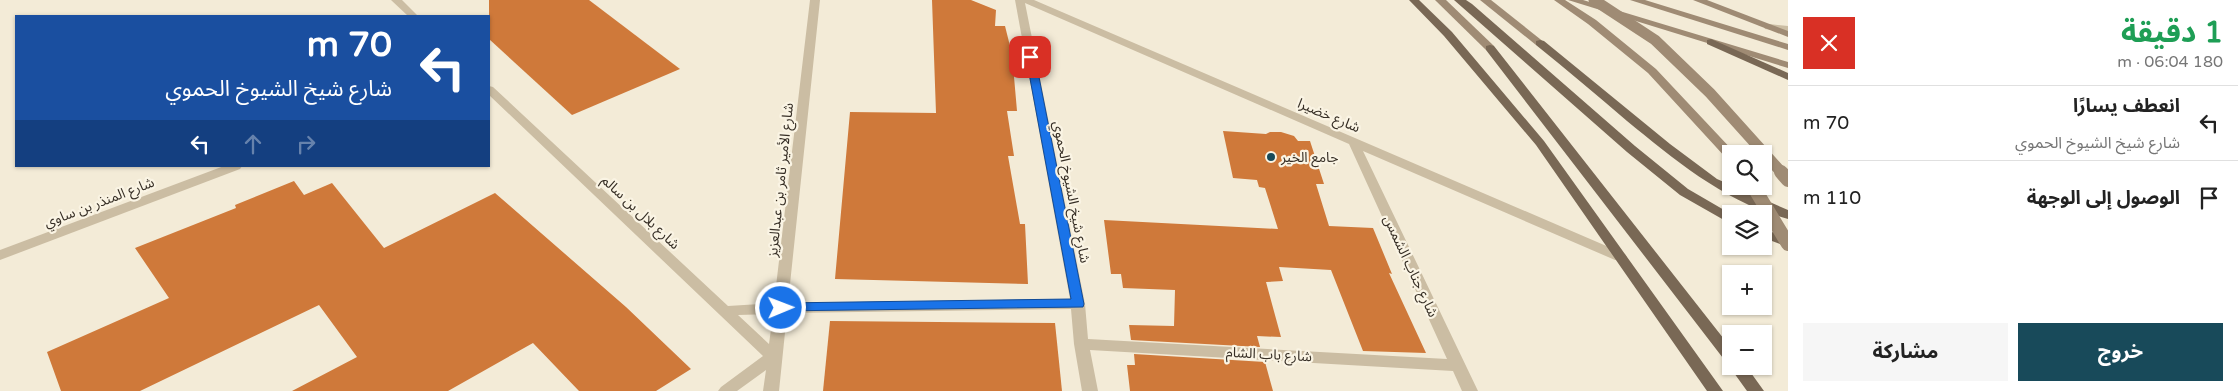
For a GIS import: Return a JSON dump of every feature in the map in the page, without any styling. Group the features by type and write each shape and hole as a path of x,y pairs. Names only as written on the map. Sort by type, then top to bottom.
{"main road":[{"path":"1414,0 1448,34 1540,143 1715,391"},
{"path":"1459,0 1631,149 1684,192 1722,215"},
{"path":"1711,42 1788,77"},
{"path":"1540,43 1666,147 1713,182 1762,205 1788,214"},
{"path":"1490,48 1722,346"},
{"path":"1772,236 1788,243"},
{"path":"1744,375 1756,391"}],"street":[{"path":"396,0 412,15"},
{"name":"شارع الأمير ثامر بن عبدالعزيز","path":"771,391 773,357 781,308 816,0"},
{"name":"شارع شيخ الشيوخ الحموي","path":"1020,0 1078,304 1082,344 1090,391"},
{"name":"شارع خضيرا","path":"1026,0 1620,257"},
{"path":"1440,0 1490,48"},
{"path":"1486,0 1540,43"},
{"path":"1559,0 1592,22 1652,71 1722,146"},
{"path":"1573,0 1788,65"},
{"path":"1594,0 1655,40 1710,93 1788,180"},
{"path":"1635,0 1788,47"},
{"path":"1698,0 1788,34"},
{"path":"1769,27 1788,29"},
{"name":"شارع بلال بن سالم","path":"490,90 773,357"},
{"name":"شارع جناب الشمس","path":"1353,142 1470,391"},
{"name":"شارع المنذر بن ساوي","path":"0,255 233,167"},
{"path":"1759,195 1788,243"},
{"path":"725,311 781,308 1078,304"},
{"name":"شارع باب الشام","path":"1082,344 1457,364"},
{"path":"726,391 773,357"}],"building":[{"path":"489,0 589,0 680,69 572,115 490,40"},
{"path":"932,0 971,0 996,10 995,26 1005,26 1012,54 1017,111 1007,111 1014,156 1008,156 1020,224 1025,224 1028,284 835,279 850,112 936,113"},
{"path":"1223,131 1266,134 1281,132 1294,136 1298,141 1310,141 1324,184 1316,184 1329,226 1373,228 1392,274 1389,273 1426,353 1363,351 1331,270 1279,267 1283,281 1266,282 1281,337 1257,336 1260,347 1131,340 1129,325 1174,326 1175,290 1123,288 1121,274 1111,274 1104,220 1278,229 1265,188 1259,187 1257,180 1233,178"},
{"path":"294,181 304,195 332,183 384,248 495,193 626,307 691,369 656,391 579,391 533,343 448,391 292,391 357,357 319,305 140,391 61,391 47,352 169,298 135,248 236,208 235,205"},
{"path":"830,321 1055,323 1062,391 823,391"},
{"path":"1134,354 1265,362 1273,391 1130,391 1127,365 1135,365"}],"place":[{"name":"جامع الخير","path":"1271,157"}],"route":[{"path":"781,308 1078,304 1030,57"}]}
